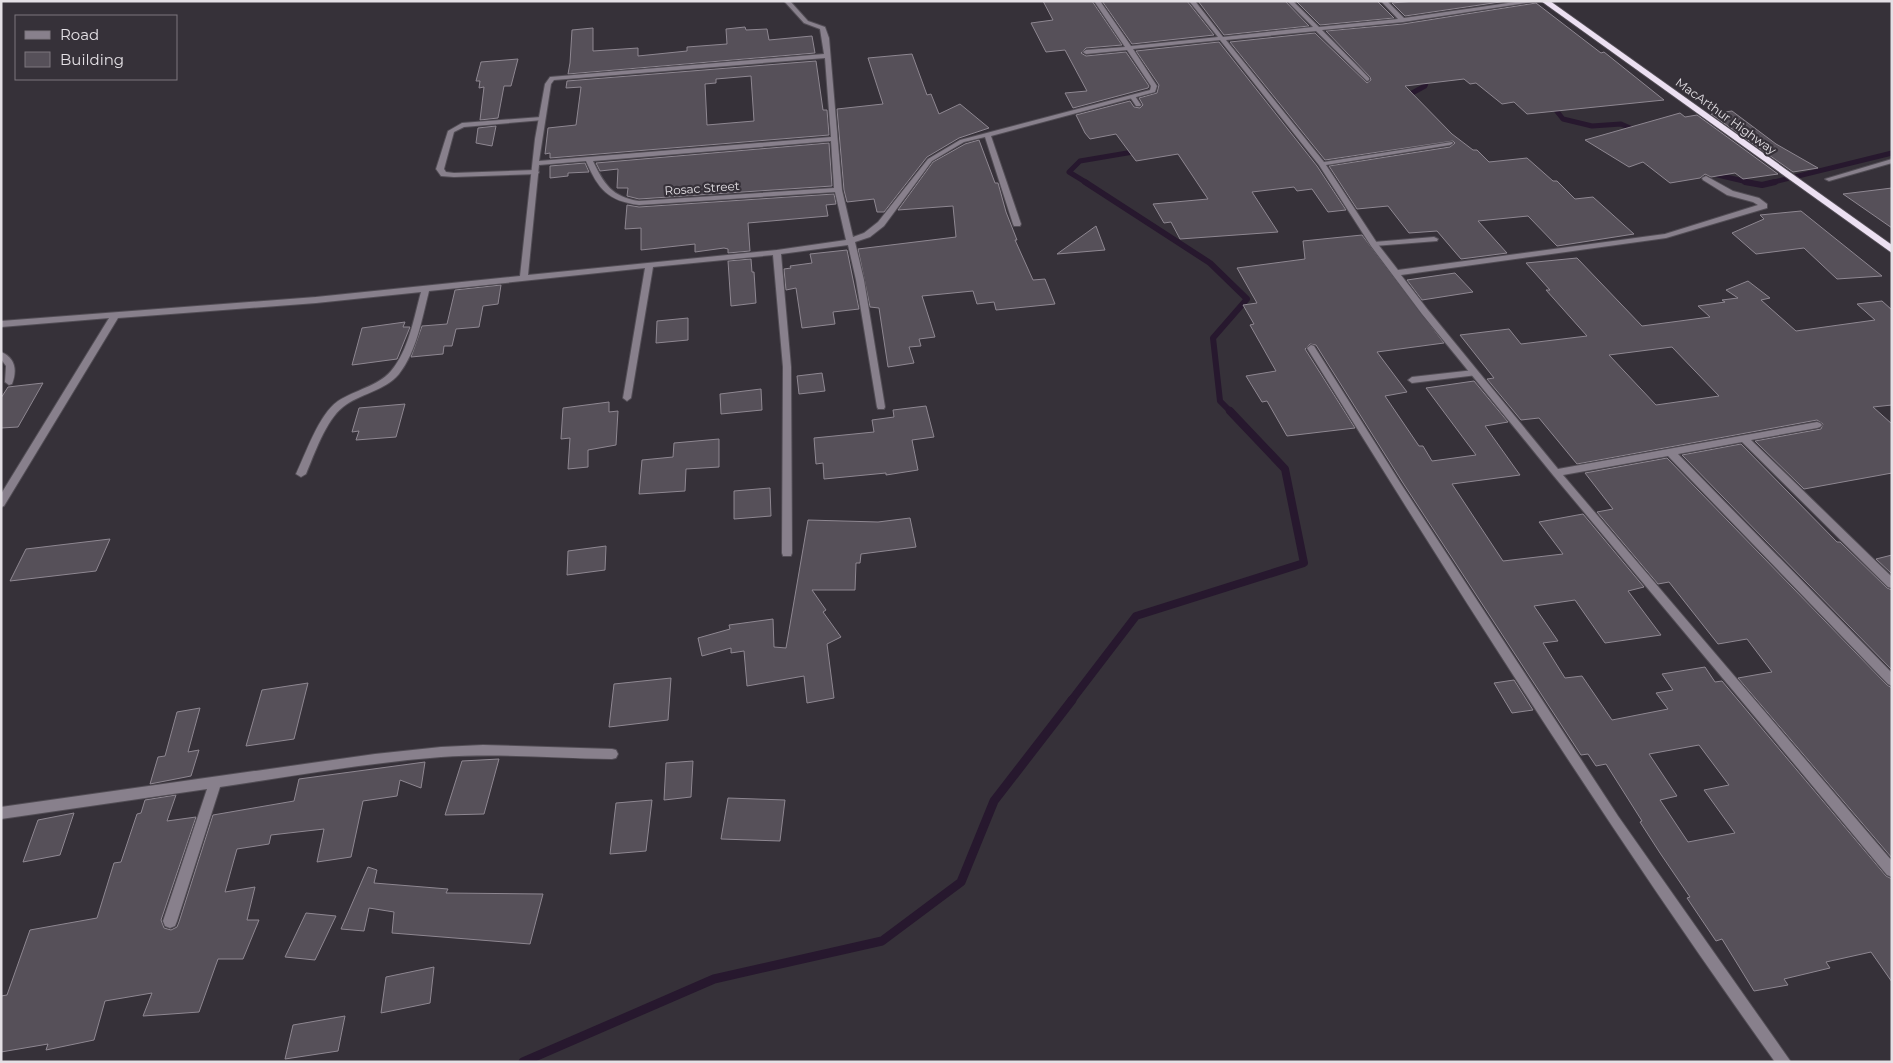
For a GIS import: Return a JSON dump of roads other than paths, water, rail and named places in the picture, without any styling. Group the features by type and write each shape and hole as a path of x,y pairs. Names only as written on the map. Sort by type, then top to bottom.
{"highway":[{"name":"MacArthur Highway","path":"1545,1 1892,250"}],"street":[{"path":"787,1 806,22 823,28 828,56 838,190 864,297 881,407"},
{"path":"1,324 114,317 316,300 777,252 852,242 867,235 881,224 930,160 962,141 1149,93 1155,88 1097,1"},
{"path":"1192,1 1322,164 1374,244 1474,373 1892,871"},
{"path":"1290,1 1367,79"},
{"path":"1384,1 1403,20"},
{"path":"1086,52 1403,20 1536,1"},
{"path":"524,277 541,119 548,84 552,78 556,76 828,56"},
{"path":"1133,97 1138,105"},
{"path":"541,119 455,127 451,131 440,169 444,174 454,176 536,168 589,160 834,139"},
{"path":"987,134 1017,224"},
{"path":"1322,164 1450,143"},
{"name":"Rosac Street","path":"589,160 598,181 608,192 629,203 838,190"},
{"path":"1829,179 1892,162"},
{"path":"1397,273 1666,236 1764,206 1756,200 1730,192 1706,178"},
{"path":"1374,244 1434,239"},
{"path":"777,252 787,367 787,553"},
{"path":"627,398 649,265"},
{"path":"301,474 317,438 337,405 371,388 395,372 415,327 426,288"},
{"path":"1,502 114,317"},
{"path":"1311,348 1398,487 1614,820 1708,958 1784,1062"},
{"path":"1,355 9,360 11,367 8,382"},
{"path":"1412,380 1474,373"},
{"path":"1556,473 1817,425"},
{"path":"1744,439 1892,584"},
{"path":"1670,452 1892,681"},
{"path":"1,813 375,759 441,752 483,750 612,754"},
{"path":"170,921 215,783"}],"waterway":[{"path":"1403,98 1425,86 1429,75"},
{"path":"1551,104 1563,119 1592,126 1621,124 1637,131"},
{"path":"1087,183 1069,172 1080,161 1139,151"},
{"path":"1770,183 1892,153"},
{"path":"1709,173 1752,183"},
{"path":"1085,182 1210,263 1247,299 1213,338 1220,401 1230,411"},
{"path":"1745,182 1762,185 1775,182"},
{"path":"1071,701 1136,616 1304,563 1285,469 1230,411"},
{"path":"523,1062 714,979 882,941 961,882 994,801 1072,700"}]}
